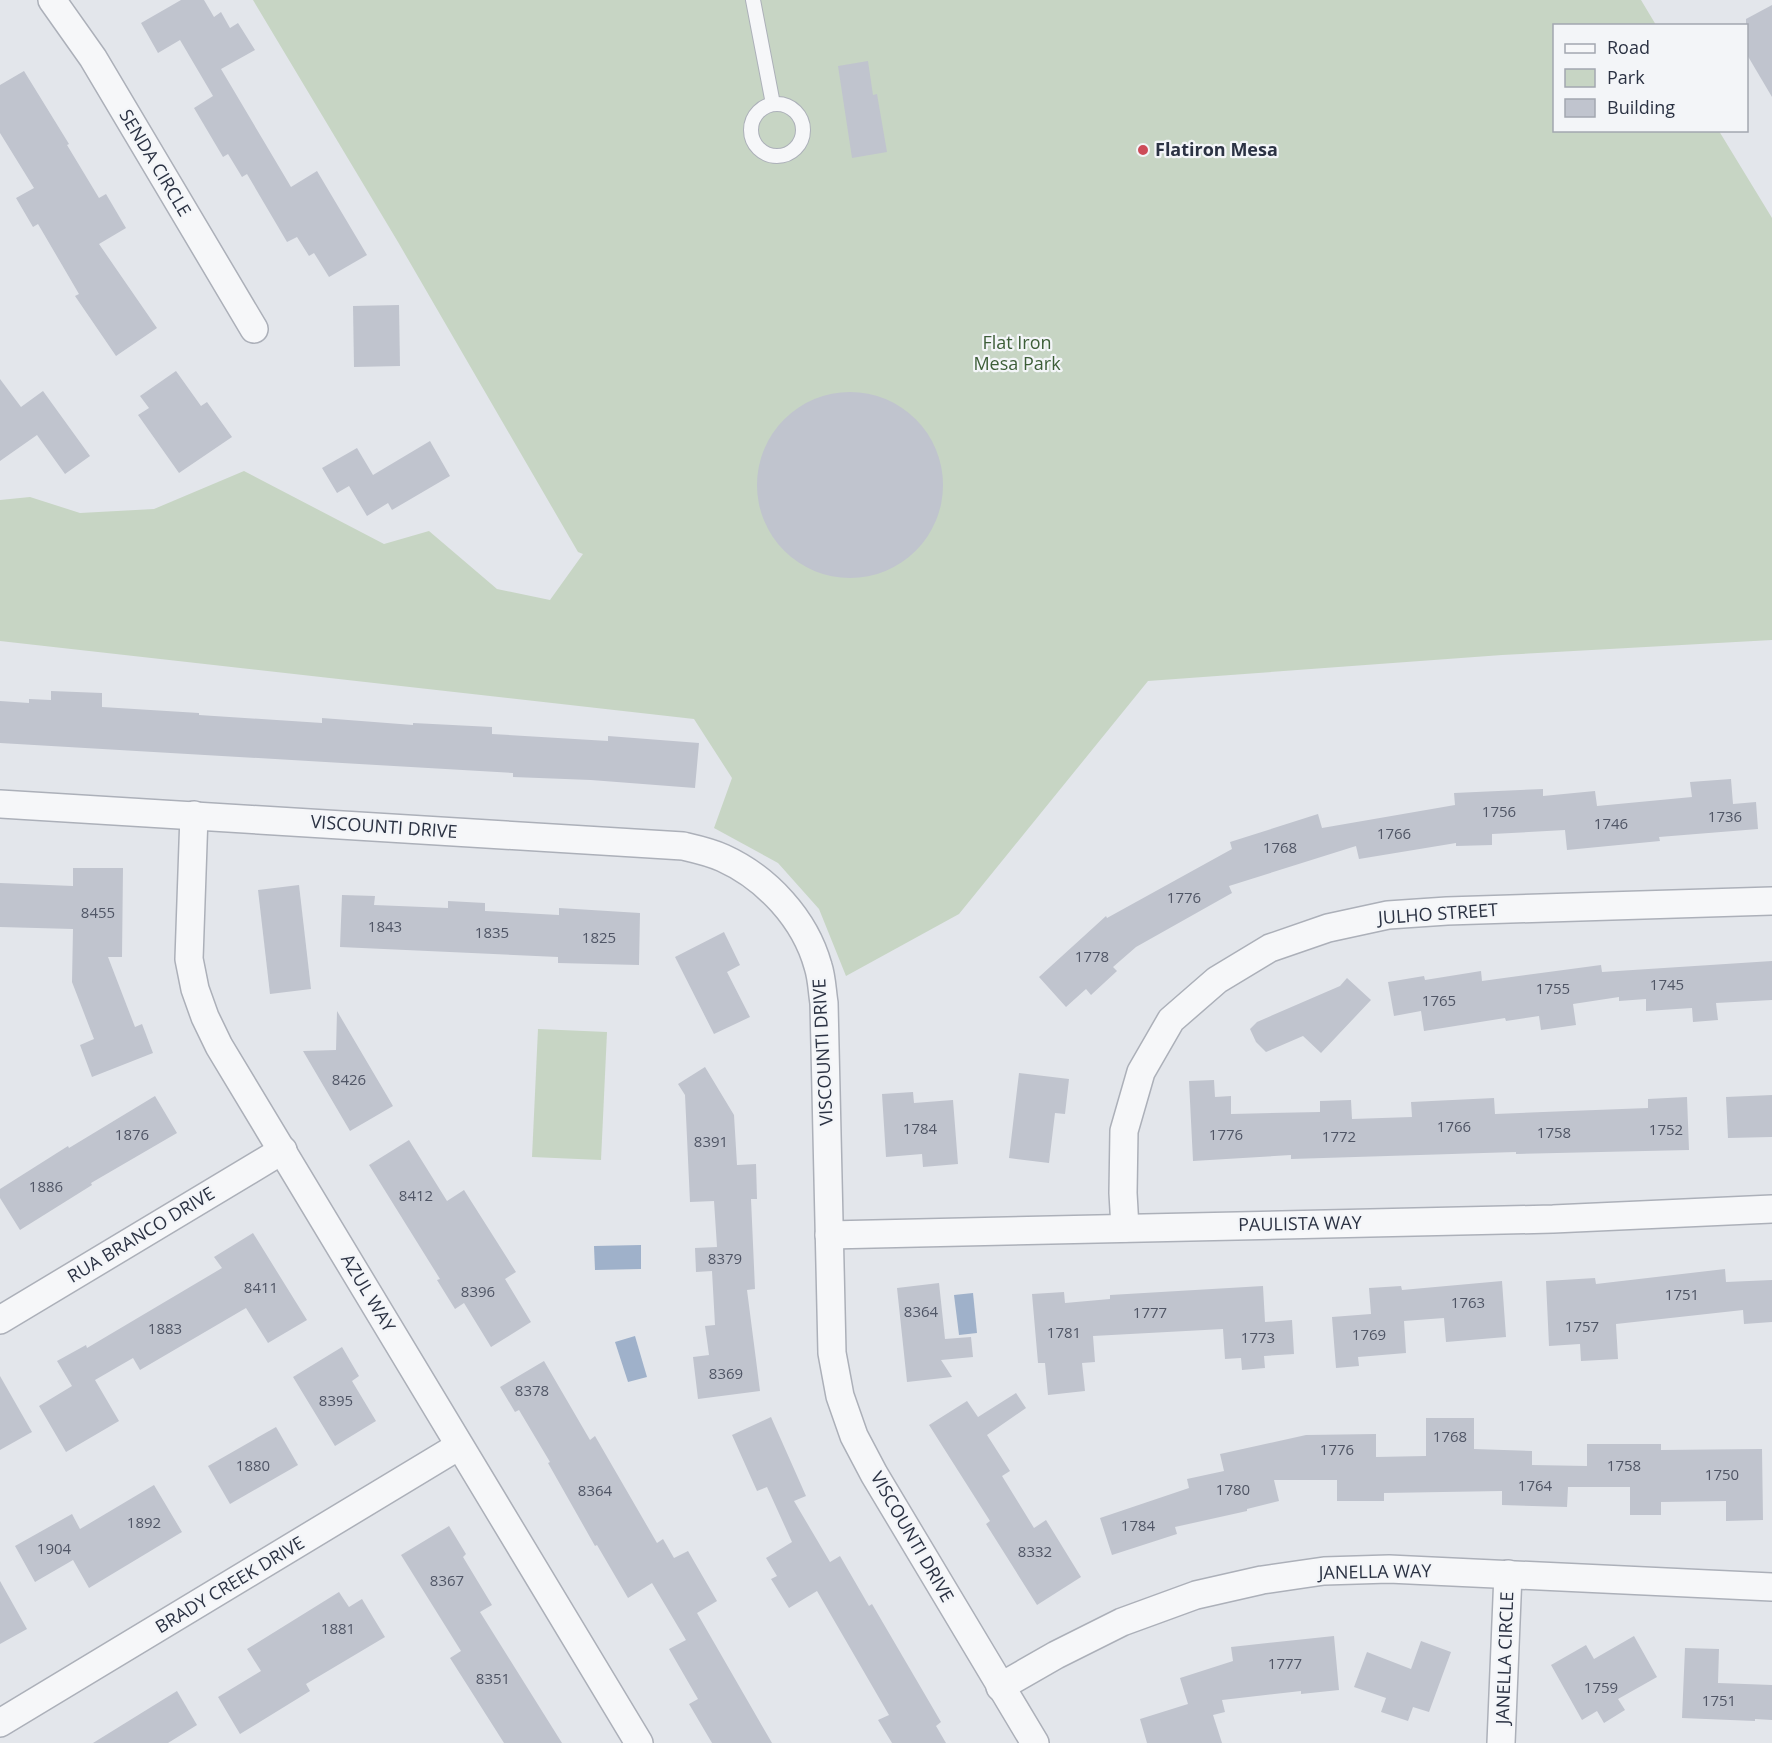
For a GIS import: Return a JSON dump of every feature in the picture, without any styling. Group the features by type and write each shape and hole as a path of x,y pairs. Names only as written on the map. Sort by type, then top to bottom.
{"street":[{"name":"SENDA CIRCLE","path":"52,0 93,58 254,329"},
{"name":"VISCOUNTI DRIVE","path":"0,804 194,814 683,846 722,857 756,878 783,903 804,931 819,966 824,1003 832,1353 840,1396 854,1436 1035,1743"},
{"name":"AZUL WAY","path":"194,814 189,958 195,988 205,1017 219,1046 639,1743"},
{"name":"JULHO STREET","path":"1125,1228 1124,1131 1141,1072 1171,1020 1217,980 1270,948 1328,928 1388,915 1447,911 1772,901"},
{"name":"RUA BRANCO DRIVE","path":"0,1320 283,1150"},
{"name":"PAULISTA WAY","path":"829,1235 1553,1219 1772,1209"},
{"name":"BRADY CREEK DRIVE","path":"0,1723 459,1446"},
{"name":"JANELLA WAY","path":"1000,1687 1056,1655 1122,1622 1196,1596 1262,1580 1324,1571 1389,1569 1772,1587"},
{"name":"JANELLA CIRCLE","path":"1501,1743 1508,1574"}],"lane":[{"path":"753,0 773,104"}],"green space":[{"name":"Flat Iron Mesa Park","path":"253,0 1641,0 1655,24 1553,24 1553,132 1720,132 1772,218 1772,640 1502,655 1148,681 959,914 846,976 819,909 778,863 714,828 732,778 694,719 0,641 0,500 30,497 80,513 154,509 244,471 384,544 429,531 497,589 550,600 583,554 578,552 398,242"},
{"path":"538,1029 607,1032 601,1160 532,1157"}],"water":[{"path":"641,1245 641,1269 595,1270 594,1246"},
{"path":"973,1293 977,1333 959,1335 954,1295"},
{"path":"635,1336 647,1377 628,1382 615,1342"}],"building":[{"path":"181,0 204,0 214,17 221,12 230,28 238,23 255,50 221,69 291,187 317,171 367,255 329,277 314,253 309,256 297,237 287,242 247,174 242,177 228,154 223,157 194,108 213,96 180,40 158,53 141,23"},
{"path":"1772,5 1772,97 1748,56 1746,19"},
{"path":"868,61 873,95 877,94 887,152 852,158 838,66"},
{"path":"24,71 99,198 106,194 126,228 99,244 157,328 116,356 75,296 79,294 38,224 33,227 16,198 34,188 0,133 0,85"},
{"path":"399,305 400,366 354,367 353,306"},
{"path":"176,371 201,406 207,402 232,437 179,473 138,415 149,408 140,396"},
{"path":"0,379 21,407 43,391 90,456 65,474 37,435 0,461"},
{"path":"850,392 886,399 916,419 936,449 943,485 936,521 916,551 886,571 850,578 814,571 784,551 764,521 757,485 764,449 784,419 814,399"},
{"path":"430,441 450,476 392,510 388,503 367,516 349,486 337,493 322,468 357,448 373,475"},
{"path":"51,691 102,693 102,707 199,713 199,715 322,723 322,718 413,725 413,723 492,727 492,734 608,741 608,736 699,743 695,788 513,777 513,773 0,743 0,701 29,703 29,699 51,700"},
{"path":"1731,779 1733,804 1756,802 1758,829 1659,837 1660,841 1567,850 1565,830 1492,834 1492,845 1456,846 1456,843 1359,859 1356,846 1229,886 1232,893 1136,947 1113,967 1117,971 1091,995 1086,989 1066,1007 1039,977 1106,916 1107,918 1232,849 1230,842 1318,814 1322,828 1455,805 1454,793 1543,789 1543,796 1595,791 1597,806 1692,797 1690,782"},
{"path":"73,868 123,868 122,957 108,957 135,1027 142,1024 153,1053 92,1077 80,1045 94,1039 72,982 73,929 0,927 0,883 73,886"},
{"path":"299,885 311,989 270,994 258,890"},
{"path":"342,895 375,896 374,905 448,908 448,901 485,903 485,911 559,915 559,908 640,913 639,965 558,963 558,957 340,947"},
{"path":"724,932 740,965 727,972 750,1017 714,1034 675,957"},
{"path":"1772,961 1772,1000 1716,1003 1718,1020 1693,1022 1692,1008 1646,1011 1646,999 1619,1001 1619,997 1573,1004 1576,1025 1541,1030 1539,1016 1506,1021 1505,1018 1424,1031 1421,1011 1394,1016 1388,982 1424,976 1425,980 1481,971 1482,981 1601,965 1602,972"},
{"path":"1347,978 1371,1000 1321,1053 1303,1036 1266,1052 1256,1042 1250,1029 1257,1022 1340,986"},
{"path":"337,1011 393,1106 350,1131 303,1051 336,1050"},
{"path":"705,1067 734,1115 737,1165 756,1164 757,1199 751,1199 755,1289 747,1290 760,1391 698,1399 693,1357 709,1355 705,1326 715,1325 712,1271 696,1272 695,1248 717,1247 714,1201 690,1202 685,1095 678,1084"},
{"path":"1019,1073 1069,1079 1065,1114 1055,1113 1049,1163 1009,1158"},
{"path":"1214,1080 1215,1097 1231,1096 1231,1114 1320,1112 1320,1101 1351,1100 1352,1119 1412,1117 1411,1102 1494,1098 1495,1114 1648,1108 1648,1099 1687,1097 1689,1150 1516,1154 1516,1152 1291,1159 1291,1155 1193,1161 1189,1081"},
{"path":"913,1092 914,1103 953,1100 958,1164 923,1167 922,1154 886,1157 882,1094"},
{"path":"1772,1095 1772,1137 1728,1138 1726,1097"},
{"path":"155,1096 177,1133 91,1183 92,1185 20,1230 0,1198 0,1189 68,1146 69,1148"},
{"path":"409,1140 447,1201 464,1190 516,1272 505,1279 531,1322 491,1347 464,1303 455,1309 437,1280 440,1279 369,1165"},
{"path":"253,1233 307,1320 268,1343 246,1308 140,1370 133,1358 95,1380 119,1421 66,1452 39,1406 72,1386 57,1361 86,1345 87,1348 222,1268 214,1257"},
{"path":"1725,1269 1726,1282 1772,1280 1772,1322 1744,1324 1743,1310 1616,1324 1618,1359 1581,1361 1580,1344 1549,1346 1546,1281 1595,1278 1596,1284"},
{"path":"1502,1281 1506,1337 1446,1342 1444,1318 1404,1321 1406,1353 1358,1357 1359,1366 1336,1368 1332,1317 1371,1314 1369,1288 1401,1286 1402,1290"},
{"path":"939,1283 945,1339 971,1337 973,1357 941,1360 952,1377 907,1382 897,1288"},
{"path":"1263,1286 1265,1322 1292,1320 1294,1354 1264,1356 1265,1368 1242,1370 1241,1358 1225,1359 1223,1329 1093,1336 1095,1362 1082,1363 1085,1391 1048,1395 1045,1363 1038,1363 1032,1294 1064,1292 1065,1303 1110,1299 1110,1295"},
{"path":"342,1347 359,1376 352,1381 376,1421 335,1446 293,1377"},
{"path":"544,1361 590,1440 595,1436 657,1543 663,1539 674,1558 688,1551 717,1601 697,1613 772,1743 712,1743 689,1704 698,1699 669,1649 686,1640 652,1583 628,1598 597,1545 595,1546 519,1410 515,1412 500,1387"},
{"path":"0,1376 32,1432 0,1450"},
{"path":"1016,1393 1026,1408 987,1435 1010,1471 1002,1476 1034,1528 1046,1520 1081,1577 1037,1605 986,1524 990,1521 929,1425 967,1401 978,1417"},
{"path":"771,1417 806,1496 794,1501 830,1562 840,1556 869,1606 872,1604 941,1722 936,1726 946,1743 892,1743 878,1720 889,1715 817,1591 789,1608 771,1579 777,1576 766,1558 792,1542 767,1487 757,1491 732,1435"},
{"path":"1426,1418 1474,1418 1474,1449 1532,1451 1532,1465 1587,1466 1587,1444 1661,1444 1661,1450 1762,1449 1763,1520 1726,1521 1726,1501 1661,1502 1661,1515 1630,1515 1630,1487 1568,1487 1567,1507 1502,1505 1502,1491 1384,1493 1384,1501 1337,1501 1337,1480 1274,1480 1279,1501 1247,1509 1247,1511 1175,1527 1177,1534 1112,1555 1100,1518 1189,1488 1187,1479 1224,1471 1220,1454 1306,1435 1376,1434 1376,1457 1426,1456"},
{"path":"276,1427 298,1465 230,1504 208,1466"},
{"path":"154,1485 182,1532 89,1588 73,1560 35,1582 15,1546 72,1514 80,1529"},
{"path":"449,1526 466,1554 463,1557 492,1605 480,1612 562,1743 504,1743 450,1658 461,1651 401,1555"},
{"path":"0,1581 27,1629 0,1644"},
{"path":"339,1592 349,1607 362,1599 385,1637 306,1684 310,1691 240,1734 218,1697 261,1671 247,1649"},
{"path":"1334,1636 1339,1690 1301,1694 1301,1691 1222,1700 1225,1712 1213,1715 1222,1743 1147,1743 1140,1719 1188,1704 1180,1678 1233,1661 1231,1647"},
{"path":"1634,1636 1657,1677 1618,1699 1625,1710 1604,1723 1597,1711 1582,1720 1551,1665 1586,1645 1594,1659"},
{"path":"1421,1641 1451,1652 1429,1712 1413,1707 1408,1721 1381,1712 1386,1698 1354,1687 1367,1652 1411,1669"},
{"path":"1685,1648 1719,1649 1718,1683 1772,1685 1772,1720 1682,1718"},
{"path":"177,1691 197,1725 168,1743 93,1743"}],"place":[{"name":"Flatiron Mesa","path":"1143,150"}]}
